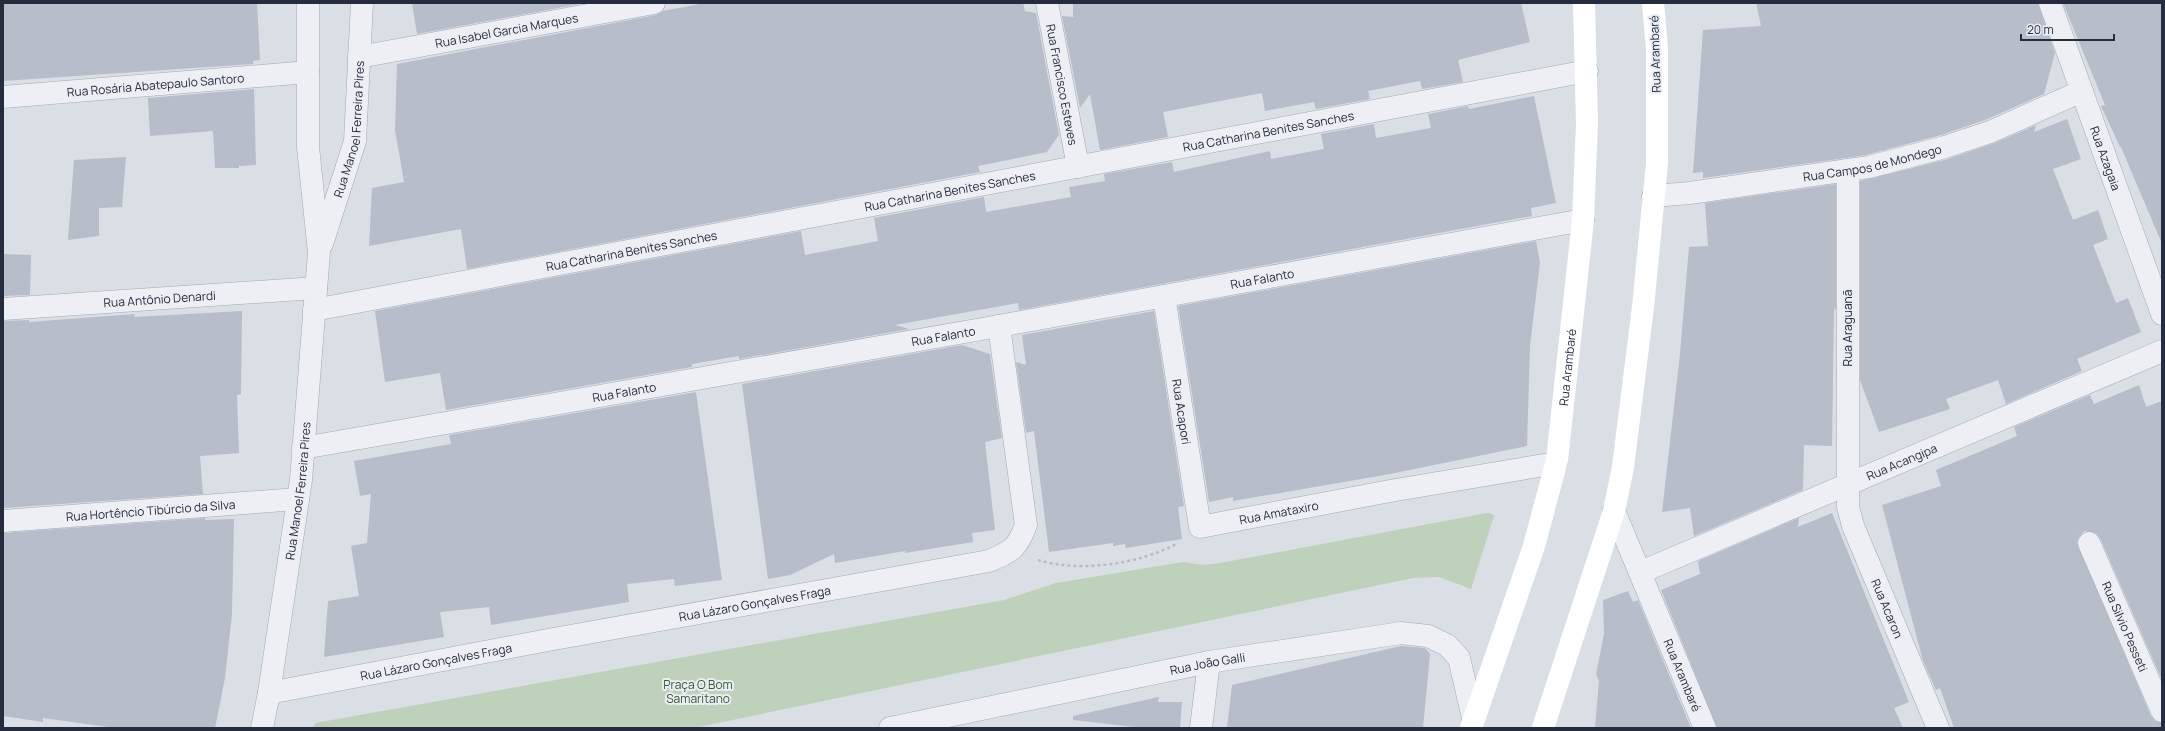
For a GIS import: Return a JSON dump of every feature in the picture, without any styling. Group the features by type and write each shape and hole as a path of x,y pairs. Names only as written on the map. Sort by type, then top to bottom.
{"main road":[{"name":"Rua Arambaré","path":"1472,723 1534,546 1556,463 1582,220 1587,123 1587,71 1584,3"},
{"name":"Rua Arambaré","path":"1543,728 1614,511 1622,467 1643,307 1657,163 1657,48 1653,3"}],"street":[{"name":"Rua Manoel Ferreira Pires","path":"262,728 269,693 298,499 319,252 308,147 308,3"},
{"name":"Rua Manoel Ferreira Pires","path":"319,252 354,141 362,3"},
{"name":"Rua Isabel Garcia Marques","path":"359,57 654,3"},
{"name":"Rua Francisco Esteves","path":"1048,3 1078,167"},
{"name":"Rua Azagaia","path":"2050,3 2162,314"},
{"name":"Rua Catharina Benites Sanches","path":"314,310 1587,71"},
{"name":"Rua Rosária Abatepaulo Santoro","path":"3,97 308,72"},
{"name":"Rua Campos de Mondego","path":"1653,196 1690,193 1869,167 1945,147 1982,134 2082,91"},
{"name":"Rua Araguanã","path":"1847,486 1848,170"},
{"name":"Rua Falanto","path":"303,448 999,326 1582,220"},
{"name":"Rua Antônio Denardi","path":"3,309 316,288"},
{"name":"Rua Acapori","path":"1164,296 1200,527"},
{"path":"999,326 1026,525 1020,539 1010,552"},
{"name":"Rua Acangipa","path":"1641,572 1847,486 2162,351"},
{"name":"Rua Amataxiro","path":"1200,527 1390,491 1556,463"},
{"name":"Rua Acaron","path":"1847,486 1848,507 1853,526 1938,728"},
{"name":"Rua Hortêncio Tibúrcio da Silva","path":"3,521 298,499"},
{"name":"Rua Arambaré","path":"1614,511 1641,572 1705,728"},
{"name":"Rua Silvio Pesseti","path":"2089,543 2162,711"},
{"name":"Rua Lázaro Gonçalves Fraga","path":"269,693 548,640 989,561 1010,552"},
{"name":"Rua João Galli","path":"890,728 958,721 1209,662 1401,633 1428,636 1447,646 1459,658 1472,723"},
{"path":"1201,728 1209,662"}],"path":[{"path":"1010,552 1048,563 1066,566 1099,565 1145,557 1174,545 1188,537 1200,527"}],"green space":[{"name":"Praça O Bom Samaritano","path":"1487,513 1494,516 1471,589 1439,577 1413,578 694,728 314,728 315,723 1004,600 1056,583 1183,562 1204,565 1220,563"}],"building":[{"path":"3,3 257,3 260,60 253,61 253,64 3,81"},
{"path":"412,3 585,3 417,34"},
{"path":"705,3 1023,3 1025,11 1036,13 1059,135 1047,152 978,166 980,172 467,269 461,229 369,246 372,188 404,182 395,130 397,64 656,15 663,11"},
{"path":"1073,3 1521,3 1530,42 1458,60 1463,82 1422,89 1420,81 1368,91 1370,99 1316,109 1314,102 1265,111 1262,93 1163,112 1168,137 1100,150 1090,94 1080,108 1062,16 1073,17"},
{"path":"1756,3 2038,3 2055,53 2044,94 1985,120 1941,135 1866,155 1703,178 1703,172 1693,173 1703,30 1761,26"},
{"path":"2063,3 2162,3 2162,244 2121,147 2101,106 2105,105"},
{"path":"254,89 256,165 239,166 239,168 215,168 213,131 150,136 148,98"},
{"path":"1534,96 1556,203 1531,208 1532,216 1019,310 1018,303 895,325 909,329 739,359 739,356 692,364 692,367 446,410 440,373 385,382 375,311 801,231 805,255 878,241 874,218 984,197 986,212 1071,197 1069,187 1105,181 1104,174 1172,162 1174,172 1270,151 1271,159 1324,149 1321,134 1374,124 1376,138 1431,128 1428,114 1468,106 1469,109"},
{"path":"2067,119 2081,159 2053,169 2073,220 2098,210 2108,239 2093,245 2116,303 2128,298 2141,332 2077,359 2082,371 2006,404 1998,380 1946,399 1950,409 1879,432 1860,380 1860,181 1948,159 1995,143 2036,125 2034,132"},
{"path":"126,157 122,207 99,208 99,236 68,240 74,160"},
{"path":"1836,184 1836,310 1834,307 1832,446 1804,445 1803,490 1694,536 1690,508 1662,512 1680,354 1689,247 1708,246 1705,203"},
{"path":"1536,241 1540,262 1530,346 1527,446 1390,474 1233,501 1233,497 1209,502 1178,306"},
{"path":"3,254 31,255 30,295 3,296"},
{"path":"242,311 241,394 237,395 239,453 200,456 203,494 3,508 3,321 29,320 29,322 135,314 134,317"},
{"path":"1154,311 1184,506 1178,507 1182,539 1126,548 1125,544 1113,546 1113,543 1049,552 1034,431 1026,433 1016,362 1026,365 1022,335"},
{"path":"962,345 990,354 1002,438 985,442 995,530 972,533 973,542 905,553 905,551 835,563 834,554 790,575 768,579 742,384"},
{"path":"2139,385 2146,407 2162,401 2162,680 2100,538 2096,533 2084,531 2079,536 2077,542 2151,716 2155,721 2162,723 2162,728 1954,728 1940,688 1936,690 1923,661 1882,505 1941,486 1936,470 2017,436 2014,427 2090,395 2094,404"},
{"path":"696,392 722,580 675,586 674,579 627,584 629,602 491,625 489,607 440,612 444,637 324,657 328,601 359,596 351,546 367,543 371,494 360,496 354,461 451,444 449,435"},
{"path":"1832,513 1909,702 1894,708 1903,728 1717,728 1661,590 1700,574 1698,561 1799,518 1798,527"},
{"path":"205,518 205,520 234,519 232,614 225,678 215,728 115,728 43,718 43,722 3,716 3,533"},
{"path":"1628,591 1633,602 1638,600 1691,728 1595,728 1599,681 1596,674 1604,634 1603,600"},
{"path":"1401,646 1425,648 1430,654 1423,728 1227,728 1232,685"},
{"path":"1159,697 1158,702 1182,702 1180,728 1142,728 1073,720 1073,716"}]}
